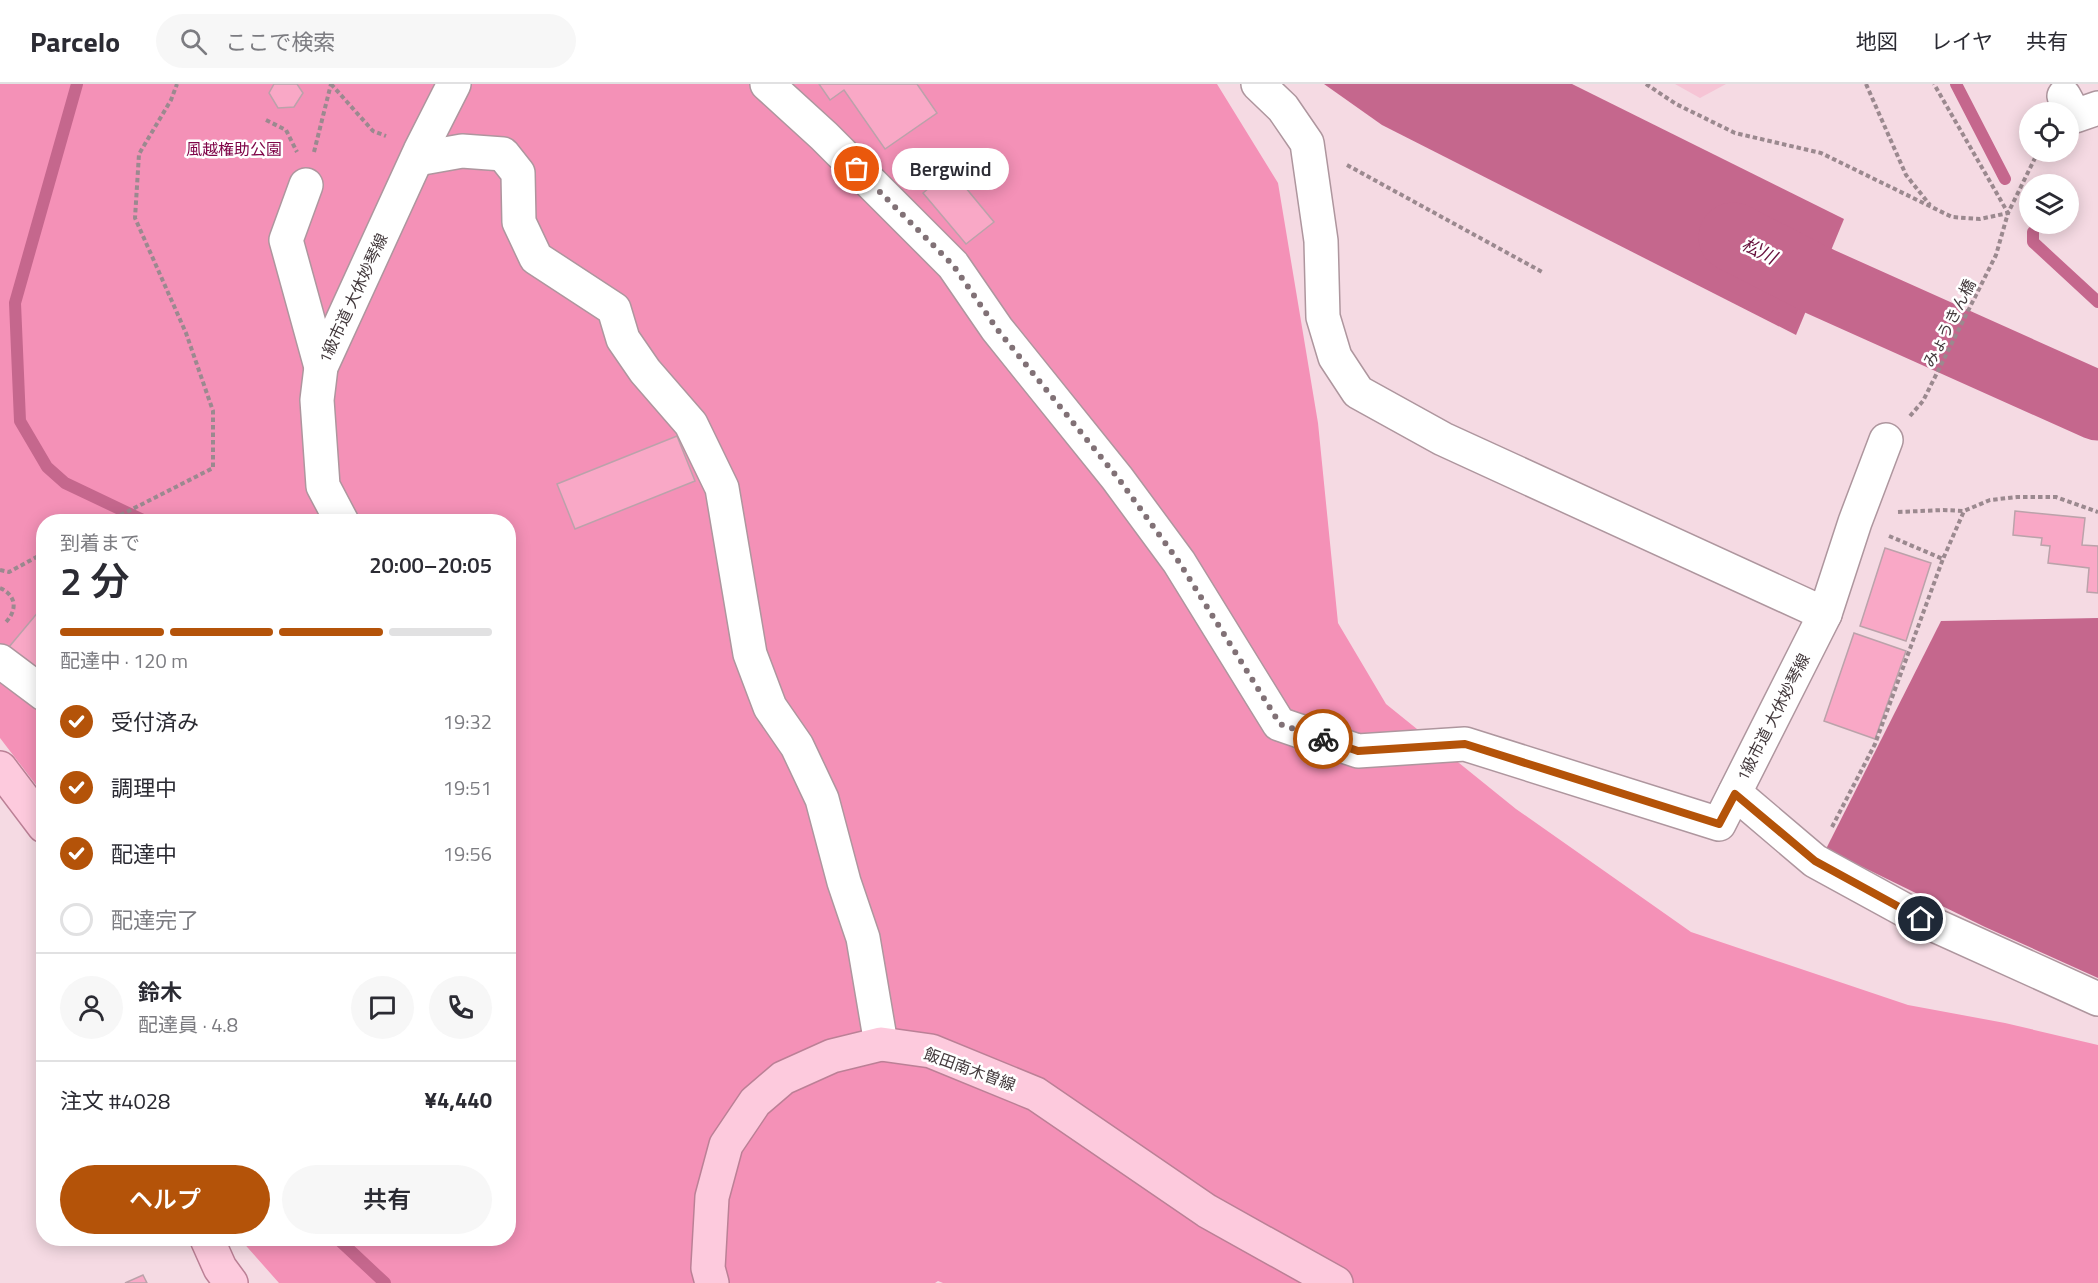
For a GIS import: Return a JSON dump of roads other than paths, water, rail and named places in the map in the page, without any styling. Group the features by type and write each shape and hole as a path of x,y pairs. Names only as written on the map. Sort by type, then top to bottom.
{"main road":[{"path":"0,768 36,815"},
{"name":"飯田南木曽線","path":"712,1283 708,1268 712,1197 726,1145 756,1102 783,1078 832,1056 881,1044 931,1051 1035,1094 1207,1210 1336,1283"},
{"path":"210,1246 220,1268 231,1283"}],"street":[{"name":"1級市道 大休妙琴線","path":"338,514 323,486 316,400 321,367 418,155 454,84"},
{"name":"1級市道 大休妙琴線","path":"767,84 825,136 953,265 997,329 1118,478 1179,562 1280,724 1358,751 1465,744 1719,824 1825,614 1859,511 1886,440"},
{"path":"1258,84 1283,108 1307,143 1321,241 1323,316 1335,357 1358,392 1443,439 1825,614"},
{"path":"2064,96 2074,116 2098,108"},
{"path":"418,155 462,151 502,154 518,173 519,222 536,258 614,309 623,339 645,371 691,424 722,488 750,654 770,707 797,747 822,799 844,882 863,938 881,1044"},
{"path":"306,185 286,240 321,367"},
{"path":"0,661 36,688"},
{"path":"1735,794 1815,861 1921,919 2098,999"}],"water":[{"path":"1324,84 1572,84 1844,219 1796,335 1382,125"},
{"path":"2098,618 2098,978 1985,927 1826,849 1941,621"}],"waterway":[{"path":"77,84 15,303 20,421 47,467 65,483 130,514"},
{"path":"1956,84 2005,179"},
{"path":"2033,234 2033,242 2098,302"},
{"name":"松川","path":"1733,237 1819,281 2098,406"},
{"path":"345,1246 385,1283"}],"place":[{"name":"Bergwind","path":"857,169"}],"park label":[{"name":"風越権助公園","path":"234,149"}]}
